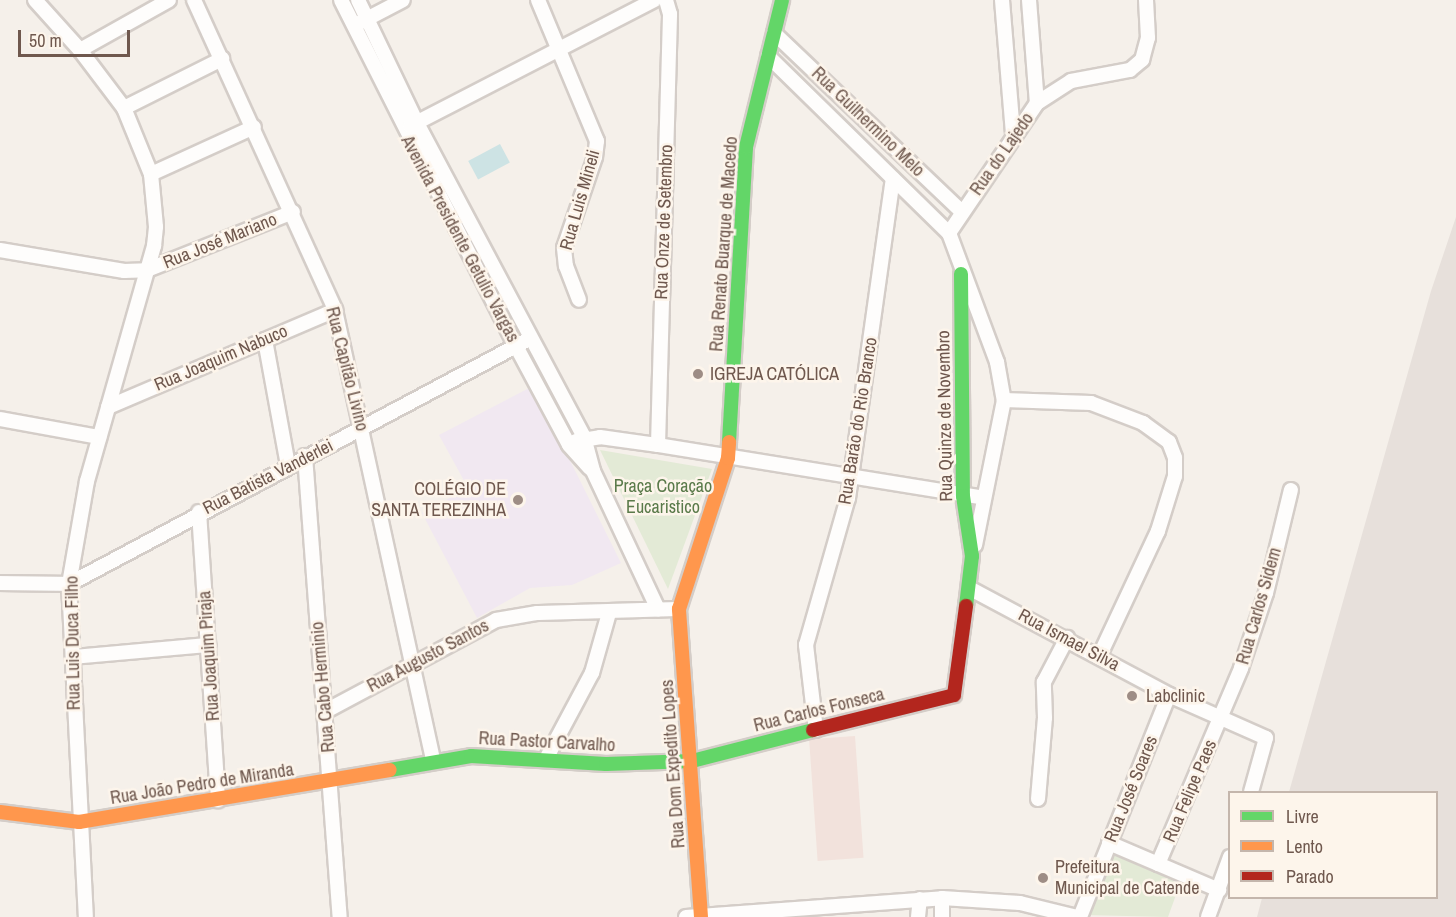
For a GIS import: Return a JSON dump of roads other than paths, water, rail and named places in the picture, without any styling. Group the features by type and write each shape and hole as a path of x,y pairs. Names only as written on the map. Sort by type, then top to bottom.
{"street":[{"name":"Rua Luis Duca Filho","path":"35,0 80,50 124,108 151,174 156,227 147,270 99,437 81,510 69,584 79,822 86,917"},
{"path":"80,50 169,0"},
{"name":"Rua Capitão Livino","path":"194,0 293,212 335,310 433,760"},
{"name":"Avenida Presidente Getulio Vargas","path":"341,0 402,129 516,346 569,445 593,471"},
{"name":"Avenida Presidente Getulio Vargas","path":"358,0 417,123 584,437 593,471 658,609"},
{"path":"354,27 403,0"},
{"name":"Rua Luis Mineli","path":"538,0 557,51 597,141 595,157 564,248 566,266 579,300"},
{"path":"402,129 654,0"},
{"name":"Rua Onze de Setembro","path":"658,445 670,14 666,0"},
{"name":"Rua Renato Buarque de Macedo","path":"680,609 728,458 746,147 782,0"},
{"path":"1002,0 1013,134"},
{"path":"1029,0 1037,103"},
{"name":"Rua do Lajedo","path":"949,233 1013,134 1037,103 1071,81 1137,66 1146,51 1146,0"},
{"name":"Rua Guilhermino Melo","path":"774,33 962,212"},
{"path":"768,56 949,233"},
{"path":"124,108 222,59"},
{"path":"151,174 254,127"},
{"name":"Rua Barão do Rio Branco","path":"816,730 806,645 852,477 893,179"},
{"name":"Rua José Mariano","path":"147,270 293,212"},
{"name":"Rua Quinze de Novembro","path":"949,233 961,274 997,362 1004,400 972,556 954,695"},
{"path":"0,250 124,271 147,270"},
{"name":"Rua Quinze de Novembro","path":"961,274 963,496 972,556"},
{"name":"Rua Joaquim Nabuco","path":"108,407 335,310"},
{"name":"Rua Batista Vanderlei","path":"69,584 199,512 305,456 362,429 531,338"},
{"path":"265,340 288,465"},
{"path":"1004,400 1091,403 1143,423 1169,442 1175,458 1175,476 1158,531 1100,656"},
{"path":"0,419 99,437"},
{"path":"569,445 584,437 658,445 984,498"},
{"name":"Rua Cabo Herminio","path":"305,456 340,917"},
{"name":"Rua Carlos Sidem","path":"1221,719 1266,593 1291,490"},
{"name":"Rua Joaquim Piraja","path":"199,512 218,800"},
{"path":"0,583 69,584"},
{"name":"Rua Ismael Silva","path":"969,588 1067,638 1169,695 1266,738 1251,791"},
{"name":"Rua Augusto Santos","path":"324,712 480,626 510,616 609,614 680,609"},
{"name":"Rua Dom Expedito Lopes","path":"680,609 701,917"},
{"path":"546,759 592,673 609,614"},
{"path":"1038,799 1046,718 1044,682 1067,638"},
{"path":"73,657 208,645"},
{"name":"Rua Carlos Fonseca","path":"692,761 954,695"},
{"name":"Rua José Soares","path":"1078,917 1169,695"},
{"name":"Rua Felipe Paes","path":"1158,864 1221,719"},
{"name":"Rua Pastor Carvalho","path":"331,780 433,760 498,755 606,764 692,761"},
{"name":"Rua João Pedro de Miranda","path":"0,812 79,822 331,780"},
{"path":"1109,843 1219,890"},
{"path":"1208,917 1228,863"},
{"path":"686,917 942,898 1020,903 1078,917"},
{"path":"942,898 942,917"},
{"path":"918,917 920,899"}],"place":[{"name":"IGREJA CATÓLICA","path":"698,374"},
{"name":"COLÉGIO DE SANTA TEREZINHA","path":"518,500"},
{"name":"Labclinic","path":"1132,696"},
{"name":"Prefeitura Municipal de Catende","path":"1043,878"}],"park label":[{"name":"Praça Coração Eucaristico","path":"663,497"}]}
